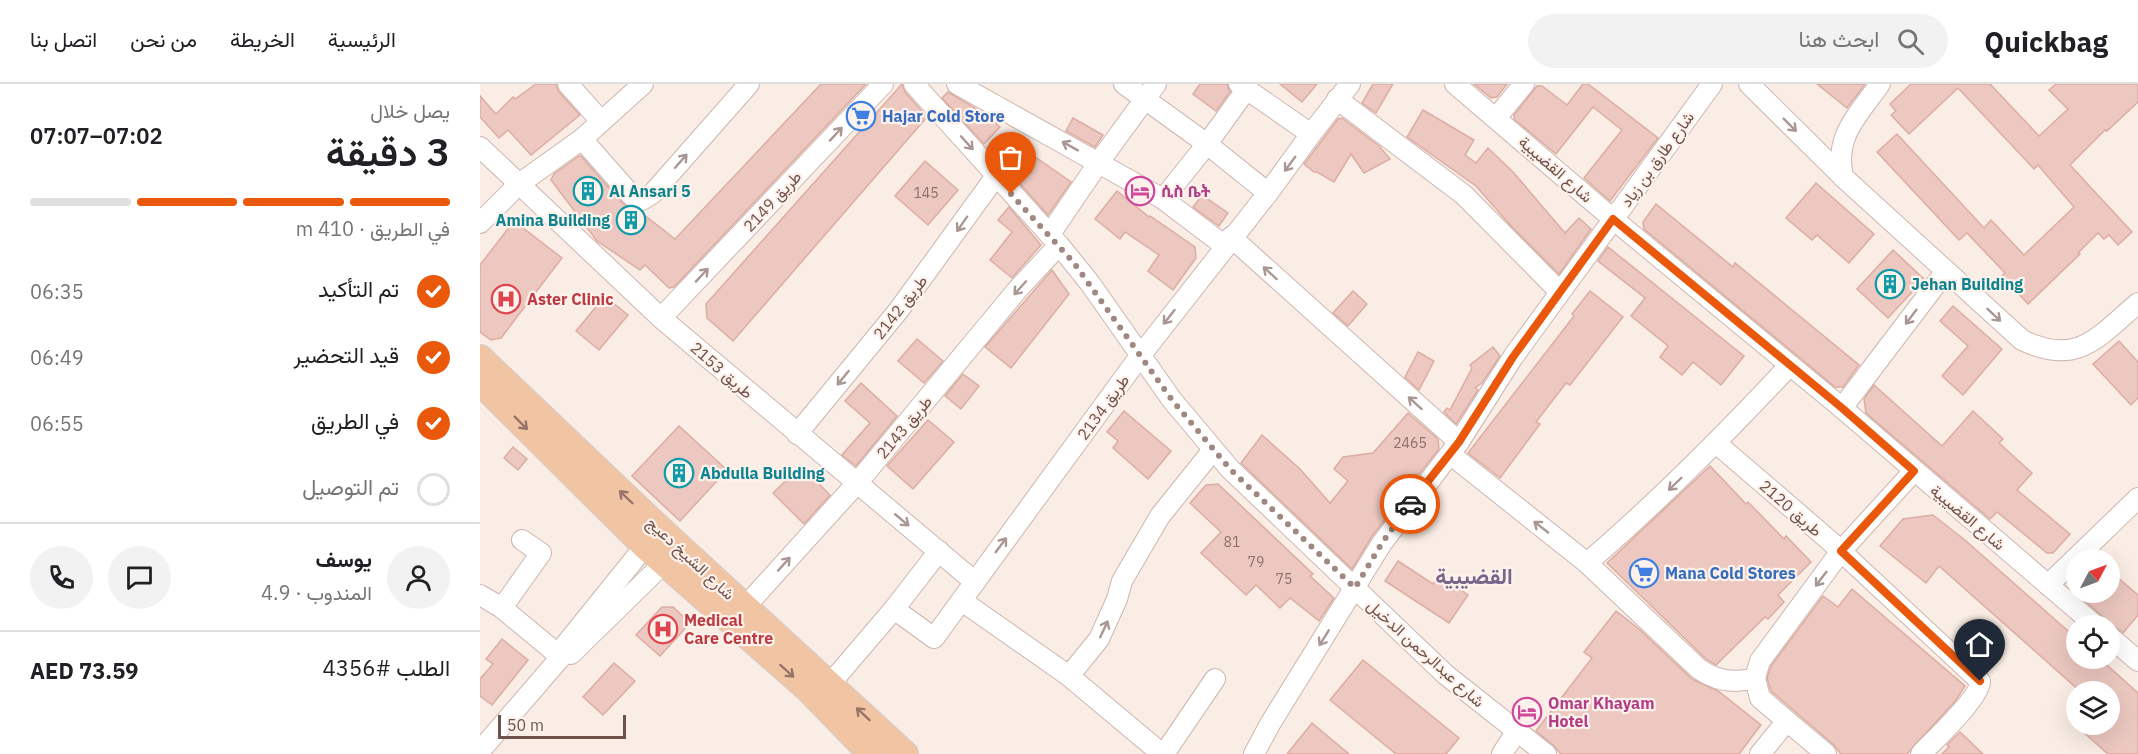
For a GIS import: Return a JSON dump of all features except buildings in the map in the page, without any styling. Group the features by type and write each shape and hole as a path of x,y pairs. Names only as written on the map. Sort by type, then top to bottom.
{"main road":[{"name":"شارع الشيخ دعيج","path":"480,358 871,754"},
{"name":"شارع الشيخ دعيج","path":"480,382 662,544 745,607 905,754"}],"street":[{"path":"568,84 600,120"},
{"path":"480,223 519,184 582,139 600,120 643,84"},
{"path":"582,139 632,196 642,200 652,194 749,84"},
{"name":"طريق 2149","path":"662,318 883,84"},
{"name":"شارع عبدالرحمن الدخيل","path":"914,84 1055,240 1089,282 1172,400 1230,469 1446,675 1539,752"},
{"path":"957,84 1163,199 1228,242 1454,448 1587,563 1708,676 1736,682 1755,678"},
{"path":"1124,84 1150,91 1207,144 1268,193"},
{"name":"طريق 2134","path":"894,609 934,638 1140,356 1350,84"},
{"name":"شارع القضيبية","path":"1455,84 1613,219 1842,408 2083,615"},
{"path":"1496,118 1524,84"},
{"name":"شارع طارق بن زياد","path":"1254,754 1270,724 1382,543 1454,448 1513,357 1712,84"},
{"path":"1749,84 1843,177 2022,340 2046,348 2074,349 2090,345 2138,303"},
{"path":"1843,177 1840,157 1843,138 1880,84"},
{"path":"1163,199 1207,144 1243,87 1311,134"},
{"name":"طريق 2143","path":"745,607 858,482 1018,289 1055,240 1099,162 1150,91"},
{"path":"1337,99 1464,195 1560,292"},
{"name":"طريق 2153","path":"480,147 662,318 975,582"},
{"name":"طريق 2142","path":"797,434 898,311 996,176"},
{"path":"1842,408 1946,271"},
{"path":"1587,563 1655,503 1790,365"},
{"name":"طريق 2120","path":"1716,443 1841,551 1980,681 1976,694 1921,754"},
{"path":"1069,676 1099,639 1117,599 1122,581 1160,516 1213,450"},
{"path":"1826,754 1760,698 1755,678 1760,661 1841,551 1914,471"},
{"path":"2048,585 2138,498"},
{"path":"502,608 541,553 522,540"},
{"path":"480,751 561,657 568,656 576,650 662,544"},
{"path":"830,684 894,609 939,551"},
{"path":"480,595 502,608 561,657"},
{"path":"962,601 1069,676 1163,754 1215,679"},
{"path":"2120,645 2138,661"},
{"path":"1760,754 1786,722"},
{"path":"1502,754 1516,732"}],"way so far":[{"path":"1011,194 1059,245 1089,282 1172,400 1213,450 1355,588 1382,543 1410,504"}],"place":[{"name":"Hajar Cold Store","path":"861,116"},
{"name":"Al Ansari 5","path":"588,191"},
{"name":"ሲስ ቤት","path":"1140,191"},
{"name":"Amina Building","path":"631,220"},
{"name":"Jehan Building","path":"1890,284"},
{"name":"Aster Clinic","path":"506,299"},
{"name":"Abdulla Building","path":"679,473"},
{"name":"Mana Cold Stores","path":"1644,573"},
{"name":"Medical Care Centre","path":"663,629"},
{"name":"Omar Khayam Hotel","path":"1527,712"}],"district":[{"name":"القضيبية","path":"1474,576"}],"route":[{"path":"1410,504 1459,442 1513,357 1613,219 1842,408 1914,471 1841,551 1980,681"}]}
